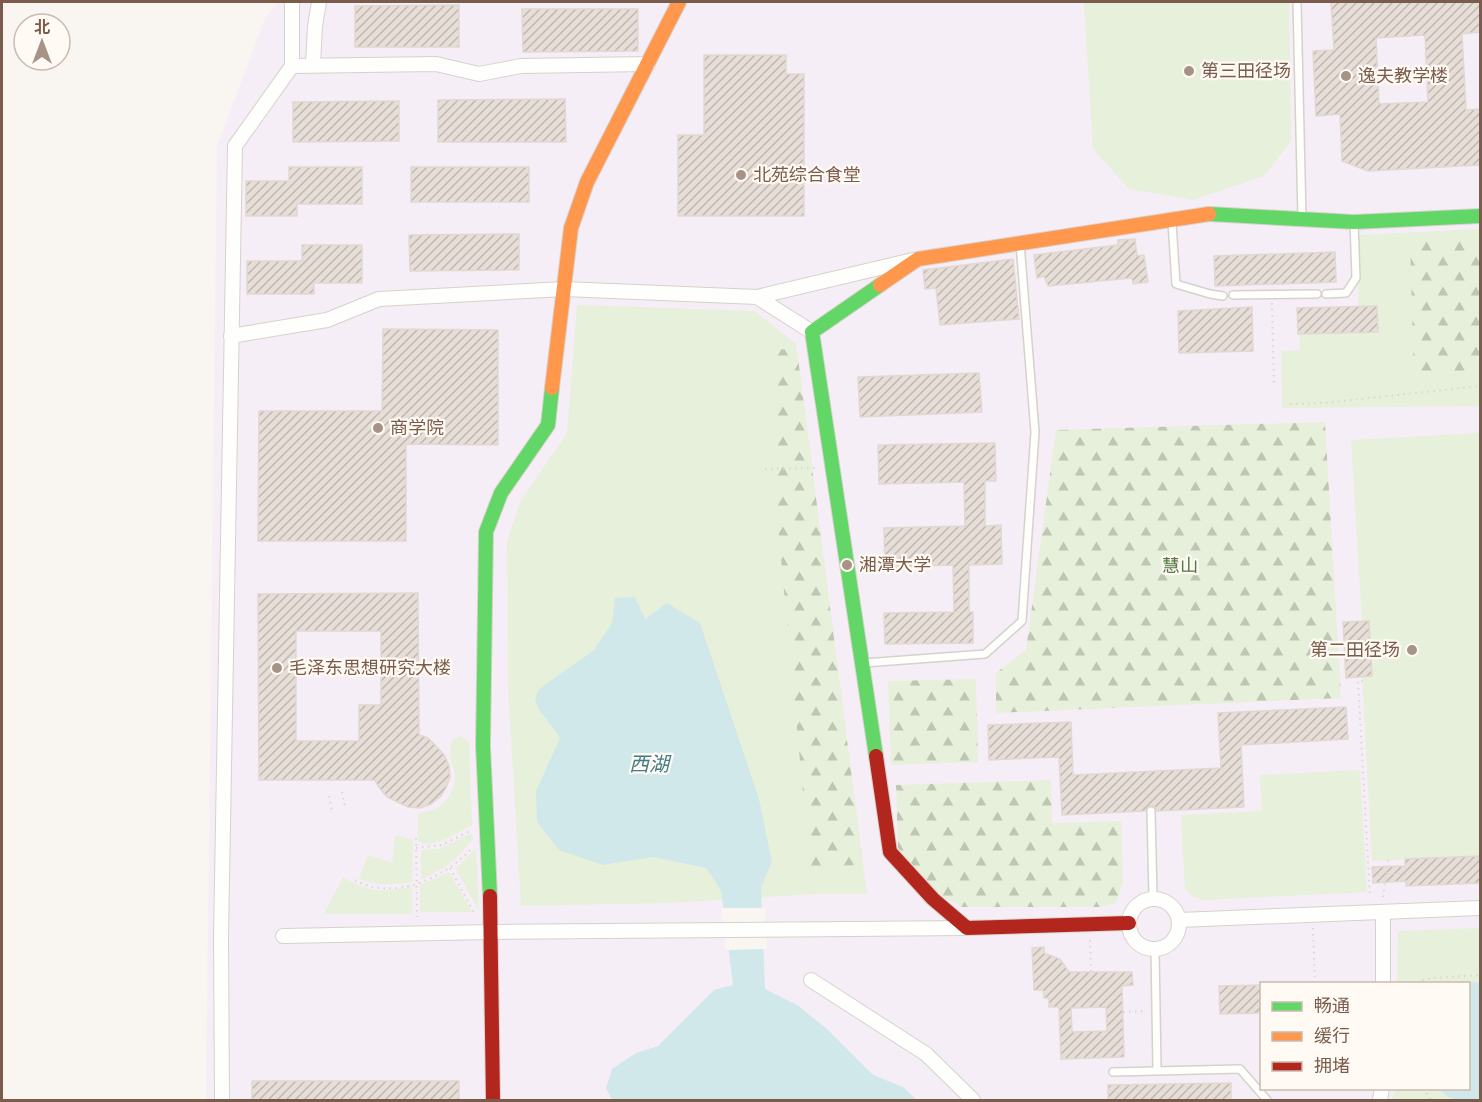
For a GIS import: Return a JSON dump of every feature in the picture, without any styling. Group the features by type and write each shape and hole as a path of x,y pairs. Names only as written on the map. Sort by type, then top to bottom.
{"street":[{"path":"222,1101 221,937 235,146 292,66 292,2"},
{"path":"313,65 319,2"},
{"path":"493,1101 492,932 483,746 486,532 501,493 548,425 571,228 587,182 680,2"},
{"path":"292,66 436,64 479,74 521,66 648,64"},
{"path":"231,336 327,320 379,299 564,289 757,297 918,259 1210,214 1353,222 1480,216"},
{"path":"812,332 918,259"},
{"path":"757,297 812,332 890,852 933,899 967,928"},
{"path":"1153,898 1173,906 1179,920 1176,937 1163,948 1155,949 1139,944 1130,931 1129,923 1133,909 1138,904 1153,898"},
{"path":"1179,920 1480,908"},
{"path":"1383,912 1383,982"},
{"path":"283,936 678,930 858,930 1129,923"},
{"path":"811,980 926,1054 973,1101"}],"lane":[{"path":"1297,2 1302,218"},
{"path":"1172,220 1176,284 1224,296"},
{"path":"1326,294 1346,292 1356,278 1353,222"},
{"path":"861,663 985,654 1022,621 1035,432 1020,243"},
{"path":"1233,295 1317,294"},
{"path":"1151,811 1153,898"},
{"path":"1155,949 1157,1069"},
{"path":"1113,1071 1240,1069 1267,1101"}],"path":[{"path":"1272,295 1274,387"},
{"path":"1290,404 1323,403 1480,386"},
{"path":"765,469 820,467"},
{"path":"1363,681 1358,681 1370,900"},
{"path":"342,792 345,808"},
{"path":"329,796 332,811"},
{"path":"416,848 442,845 474,829"},
{"path":"416,838 417,917"},
{"path":"355,880 370,888 399,887 417,883 450,868 472,848"},
{"path":"1383,912 1388,860"},
{"path":"450,868 476,917"},
{"path":"1387,874 1406,874"},
{"path":"1090,925 1091,972"},
{"path":"1313,926 1315,982"},
{"path":"1418,982 1432,978 1480,975"},
{"path":"1122,1012 1156,1011"}],"shaded area":[{"name":"湘潭大学","path":"279,2 1480,2 1480,1100 206,1100 217,146 265,18"}],"green space":[{"name":"第三田径场","path":"1084,2 1289,2 1291,141 1264,176 1193,200 1129,189 1093,149"},
{"path":"1480,229 1480,406 1282,408 1281,351 1300,350 1299,326 1358,324 1359,235"},
{"path":"1480,236 1480,373 1414,377 1410,239"},
{"path":"577,305 755,311 796,344 867,894 815,894 669,903 521,906 508,686 507,541 520,502 567,433"},
{"path":"776,349 797,350 863,865 810,867 776,505"},
{"name":"慧山","path":"1325,422 1341,698 996,713 996,673 1026,650 1056,430"},
{"name":"第二田径场","path":"1480,433 1480,856 1372,861 1362,677 1346,678 1343,622 1362,621 1351,440"},
{"path":"976,679 978,762 891,765 888,681"},
{"path":"461,736 469,743 472,825 438,842 418,841 418,813 439,807 452,791 455,777 450,757 451,745 452,740"},
{"path":"1360,770 1367,892 1204,900 1193,897 1185,890 1181,815 1262,811 1260,775"},
{"path":"1051,780 1052,823 1121,821 1123,882 1116,903 1099,907 962,907 938,894 898,848 896,785"},
{"path":"472,833 473,838 456,858 421,880 421,850 439,849"},
{"path":"395,835 413,840 412,882 385,884 359,879 368,855 392,863"},
{"path":"476,848 479,911 456,869"},
{"path":"449,872 472,912 420,912 420,885"},
{"path":"343,877 360,886 376,890 393,890 412,886 412,914 324,914"},
{"path":"1480,928 1480,1100 1392,1100 1395,1090 1470,1090 1470,982 1397,982 1398,931"}],"water":[{"name":"西湖","path":"635,597 645,619 667,603 700,623 759,799 772,862 761,887 765,989 797,1005 827,1029 873,1075 903,1087 917,1100 612,1100 606,1088 612,1069 636,1053 658,1046 714,990 733,985 721,890 706,868 653,857 603,865 559,850 537,822 536,791 560,738 539,709 535,699 539,689 593,651 612,623 615,598"},
{"path":"1480,982 1480,1100 1469,1101 1457,1100 1441,1090 1470,1090 1470,983"}],"pier":[{"path":"721,908 765,908 767,949 726,950"}],"building":[{"name":"逸夫教学楼","path":"1331,2 1480,2 1480,32 1462,34 1466,110 1480,109 1480,165 1368,171 1342,161 1340,114 1316,116 1313,51 1334,50","holes":["1425,35 1428,102 1379,104 1376,38"]},
{"path":"459,5 459,47 355,47 355,6"},
{"path":"522,9 638,9 638,51 523,52"},
{"name":"北苑综合食堂","path":"704,55 786,55 786,74 804,74 804,216 678,216 678,135 704,135"},
{"path":"565,99 566,142 438,142 438,100"},
{"path":"399,101 399,141 293,142 293,102"},
{"path":"289,167 362,167 362,204 297,204 297,216 246,216 246,181 289,181"},
{"path":"411,167 529,167 529,202 411,202"},
{"path":"519,234 519,270 410,271 409,235"},
{"path":"1135,239 1137,256 1144,255 1148,282 1133,284 1132,278 1048,286 1044,276 1037,278 1034,255 1118,245 1118,240"},
{"path":"302,245 362,245 362,283 314,283 314,294 247,294 247,261 302,261"},
{"path":"1335,252 1336,282 1215,286 1214,256"},
{"path":"1013,259 1019,319 940,325 936,288 925,289 923,270"},
{"path":"1377,306 1378,332 1298,334 1297,308"},
{"path":"1252,307 1253,351 1179,353 1178,311"},
{"name":"商学院","path":"383,329 498,330 498,445 406,444 406,541 258,541 259,411 382,411"},
{"path":"979,373 982,412 860,417 858,377"},
{"path":"995,443 996,481 985,481 985,526 1001,525 1002,564 969,565 969,612 973,612 973,643 885,644 884,613 954,612 953,565 885,567 884,528 965,526 964,482 879,484 878,445"},
{"name":"毛泽东思想研究大楼","path":"418,593 419,735 428,738 437,747 449,766 450,777 440,797 420,808 408,807 387,797 375,780 259,780 258,594","holes":["296,631 381,631 381,705 359,705 359,741 296,741"]},
{"path":"1369,621 1372,676 1346,678 1343,622"},
{"path":"1346,707 1348,739 1241,745 1244,807 1157,811 1154,806 1150,805 1145,811 1062,815 1059,757 989,760 988,725 1071,722 1073,775 1221,768 1218,713"},
{"path":"1480,856 1480,883 1406,886 1406,881 1373,883 1372,867 1405,866 1405,859"},
{"path":"1044,947 1044,953 1060,959 1069,972 1132,972 1133,985 1122,986 1124,1057 1061,1059 1059,1007 1049,1007 1049,998 1044,998 1043,990 1034,990 1032,948","holes":["1106,1007 1107,1031 1072,1032 1071,1008"]},
{"path":"1260,985 1260,1013 1220,1014 1219,986"},
{"path":"252,1081 459,1081 459,1101 252,1101"},
{"path":"1231,1083 1231,1101 1108,1101 1108,1085"}],"traffic: fast":[{"path":"1209,214 1354,222 1480,216"},
{"path":"876,756 812,332 880,285"},
{"path":"490,896 483,746 486,532 501,493 548,425 552,388"}],"traffic: slow":[{"path":"552,388 571,228 587,182 679,2"},
{"path":"880,285 918,259 1209,214"}],"traffic: jam":[{"path":"876,756 890,852 933,899 967,928 1129,923"},
{"path":"490,896 493,1100"}],"place":[{"name":"第三田径场","path":"1189,71"},
{"name":"逸夫教学楼","path":"1346,76"},
{"name":"北苑综合食堂","path":"741,175"},
{"name":"商学院","path":"378,428"},
{"name":"湘潭大学","path":"847,565"},
{"name":"第二田径场","path":"1412,650"},
{"name":"毛泽东思想研究大楼","path":"277,668"}]}
